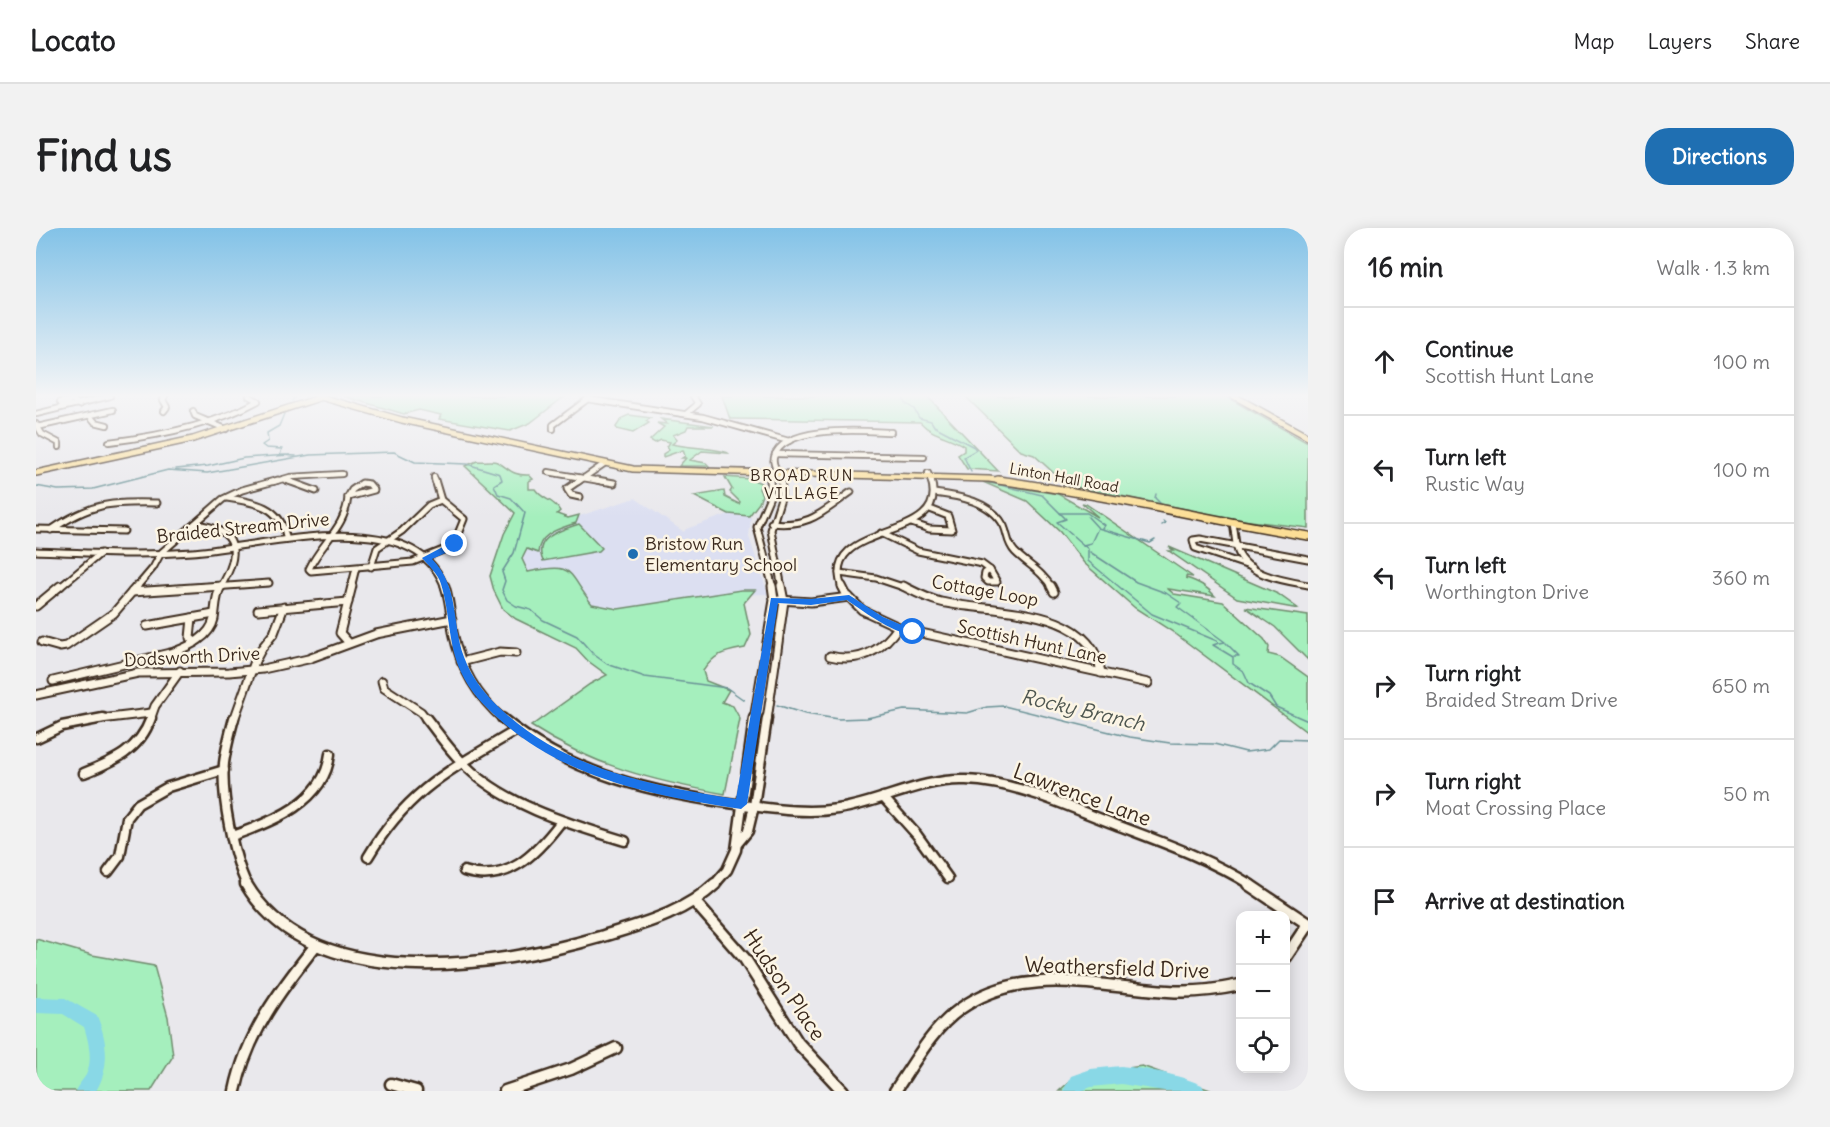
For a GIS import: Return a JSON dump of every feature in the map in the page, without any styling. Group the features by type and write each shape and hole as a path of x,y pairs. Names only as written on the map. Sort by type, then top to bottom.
{"main road":[{"path":"36,470 149,449 194,436"},
{"name":"Linton Hall Road","path":"476,436 604,464 663,471 979,475 1042,483 1308,534"},
{"name":"Linton Hall Road","path":"493,436 626,465 672,469 776,472"},
{"name":"Linton Hall Road","path":"929,474 1057,488 1233,524 1308,534"}],"street":[{"path":"45,436 58,443 59,447"},
{"path":"109,442 139,436"},
{"path":"773,436 789,441 809,436"},
{"path":"284,607 275,630 261,648 252,671 227,743 224,770 232,836 239,867 259,903 288,928 316,945 348,956 396,963 424,964 479,962 565,947 660,918 694,901 710,889 727,870 738,843 748,831 754,806 784,601 771,536 771,523 783,498 774,461 776,454 789,441"},
{"path":"776,454 924,457"},
{"path":"580,497 571,495 567,489 604,464"},
{"path":"548,472 614,483"},
{"path":"738,843 741,804 774,600 757,533 759,519 771,494 776,472"},
{"path":"301,485 314,474"},
{"path":"42,642 60,646 69,644 114,613 153,568 161,553 226,497 283,479 314,474 342,474"},
{"path":"839,573 843,560 858,543 911,523 930,509 934,502 934,493 929,474"},
{"path":"348,497 371,493 374,490 369,484 363,482 352,490 348,497 347,514 315,554 309,570 405,564 453,546 465,521 441,500 434,477"},
{"path":"283,479 316,491"},
{"path":"771,523 796,524 810,521 851,492"},
{"path":"934,493 970,499 991,511 1004,527 1010,546 1047,578 1054,592"},
{"path":"226,497 252,502 271,510 283,521 286,537"},
{"path":"371,567 375,551 402,531 429,505 441,500"},
{"path":"51,530 77,511 90,506 104,503 157,503"},
{"path":"911,523 928,529 952,530 948,516 930,509"},
{"path":"53,681 174,652 195,642 211,627 215,599 232,567 232,547 229,537 222,530 195,524"},
{"path":"1233,524 1242,558 1252,567"},
{"path":"36,529 124,531"},
{"path":"881,533 918,551 972,561 990,570"},
{"name":"Braided Stream Drive","path":"36,551 197,552 286,537 333,534 366,536 406,546 426,558 437,569 445,583 455,643 461,662 484,700 517,730 563,758 622,781 670,794 754,806"},
{"path":"1308,559 1197,539 1192,542 1192,545 1198,549 1228,559 1240,566 1252,567 1287,581 1308,585"},
{"path":"36,606 100,553"},
{"path":"349,643 340,633 356,568"},
{"name":"Scottish Hunt Lane","path":"839,573 842,587 849,597 870,614 898,627 1148,683"},
{"name":"Cottage Loop","path":"839,573 883,579 942,602 1015,609 1043,616 1068,628 1083,639 1095,654 1101,673"},
{"path":"132,592 269,583"},
{"path":"774,600 821,602 849,597"},
{"path":"258,610 348,602"},
{"path":"147,626 214,614"},
{"path":"192,618 190,638 195,642"},
{"name":"Dodsworth Drive","path":"36,695 138,673 252,671 294,663 388,630 452,619"},
{"path":"830,656 848,659 874,653 887,643 898,627"},
{"path":"461,662 500,652 516,653"},
{"path":"84,773 106,765 132,749 144,735 151,713 180,671"},
{"path":"81,684 83,673"},
{"path":"382,681 384,688 421,712 462,763 510,798 560,823 626,842"},
{"path":"37,738 51,730 65,726 151,713"},
{"path":"368,857 386,826 404,804 462,763 517,730"},
{"path":"232,836 273,820 307,798 326,773 330,754"},
{"path":"108,872 120,855 127,818 138,804 168,787 224,770"},
{"name":"Lawrence Lane","path":"754,806 821,811 853,807 925,784 953,780 982,782 1029,792 1218,867 1251,885 1308,924"},
{"path":"883,798 917,836 948,878"},
{"path":"464,871 485,876 517,865 540,848 560,823"},
{"name":"Hudson Place","path":"694,901 745,959 798,1043 843,1091"},
{"path":"1290,951 1308,924"},
{"path":"235,1091 244,1054 262,1016 316,945"},
{"name":"Weathersfield Drive","path":"895,1091 946,1021 976,996 995,988 1039,980 1173,993 1218,991 1236,987"},
{"path":"512,1090 571,1070 616,1048"},
{"path":"391,1084 416,1091"}],"shaded area":[{"name":"Bristow Run Elementary School","path":"635,498 684,532 686,529 729,514 751,517 749,537 768,594 740,595 651,616 549,615 514,545 536,530"}],"green space":[{"path":"654,436 674,436 677,440 672,444 728,453 702,451 690,460 706,463 709,466 679,466 686,458 682,458 685,456 683,450 663,457 663,454 669,450 667,447 670,442 661,440 655,443 650,440"},
{"path":"944,436 965,436 998,471 967,469 958,455 964,451 964,446"},
{"path":"1006,436 1296,436 1308,443 1308,528 1234,519 1067,485 1034,455 1021,451"},
{"path":"477,461 495,461 515,473 529,475 533,479 529,481 529,489 535,489 554,504 560,511 557,514 568,518 579,515 576,523 546,536 539,546 538,553 527,549 522,559 528,572 555,568 568,572 592,604 618,609 741,590 755,590 744,603 751,635 745,648 721,654 712,660 703,671 706,681 729,690 722,702 733,706 740,719 725,794 673,784 601,762 577,752 531,726 590,684 607,675 588,661 576,648 516,619 503,609 490,576 504,534 515,513 465,466"},
{"path":"725,477 751,479 761,483 759,489 762,495 749,516 729,514 694,496 724,491 725,497 739,504 740,502 730,492 732,489"},
{"path":"983,482 1058,494 1098,517 1082,503 1086,504 1193,577 1186,576 1186,578 1202,585 1215,596 1168,589 1174,594 1223,602 1264,639 1269,647 1268,654 1280,657 1308,677 1308,733 1173,632 1135,608 1084,563 1060,532 1027,501"},
{"path":"579,524 602,548 599,551 543,561 541,553 545,540 557,532"},
{"path":"1169,547 1278,594 1299,609 1237,598 1169,551 1174,551"},
{"path":"1245,607 1308,616 1308,660 1275,627"},
{"path":"36,939 92,955 154,966 168,1017 173,1056 151,1091 36,1091"},
{"path":"1142,1066 1213,1091 1059,1091 1077,1075"}],"waterway":[{"path":"267,436 268,441 262,445 266,448 282,449 280,455 285,455"},
{"path":"954,436 976,450 964,457 971,472"},
{"name":"Rocky Branch","path":"36,486 58,490 93,489 168,470 207,473 310,455 394,452 415,462 467,464 500,474 502,480 494,485 498,494 511,498 525,513 514,553 502,572 505,581 502,590 507,600 516,606 531,610 543,620 577,636 593,654 607,664 645,677 727,688 744,700"},
{"path":"176,469 208,466 244,458 285,455"},
{"name":"Rocky Branch","path":"285,455 296,456"},
{"path":"285,455 290,455"},
{"path":"988,482 1042,495 1060,513"},
{"path":"1156,494 1155,498 1160,503"},
{"path":"1060,513 1087,513 1104,525 1102,528"},
{"path":"1060,513 1066,519 1057,522 1083,545"},
{"path":"1088,517 1098,528"},
{"path":"1162,525 1165,523 1163,521"},
{"path":"1083,545 1091,543 1098,528"},
{"path":"1098,528 1150,543 1155,540"},
{"path":"1083,545 1088,549 1088,561 1152,614 1217,641 1219,643 1213,645 1233,657 1233,664 1244,672 1249,683 1269,696 1276,707 1308,721"},
{"path":"1090,552 1136,582 1166,593 1181,603 1177,607 1225,642 1220,643"},
{"path":"1226,643 1239,656 1234,656"},
{"name":"Rocky Branch","path":"777,705 805,714 838,719 867,718 904,710 967,713 987,707 1004,706 1130,737 1170,743 1214,744 1246,752 1269,749 1279,739 1308,740"},
{"path":"36,1005 65,1006 91,1022 98,1058 95,1076 84,1091"},
{"path":"1072,1091 1077,1082 1121,1075 1152,1079 1196,1091"}],"place":[{"name":"Bristow Run Elementary School","path":"633,554"}],"district":[{"name":"BROAD RUN VILLAGE","path":"802,484"}],"route":[{"path":"455,544 450,549 426,558 437,569 445,583 458,655 467,675 484,700 517,730 563,758 622,781 670,794 741,804 774,600 811,602 849,597 879,619 913,632"}]}
